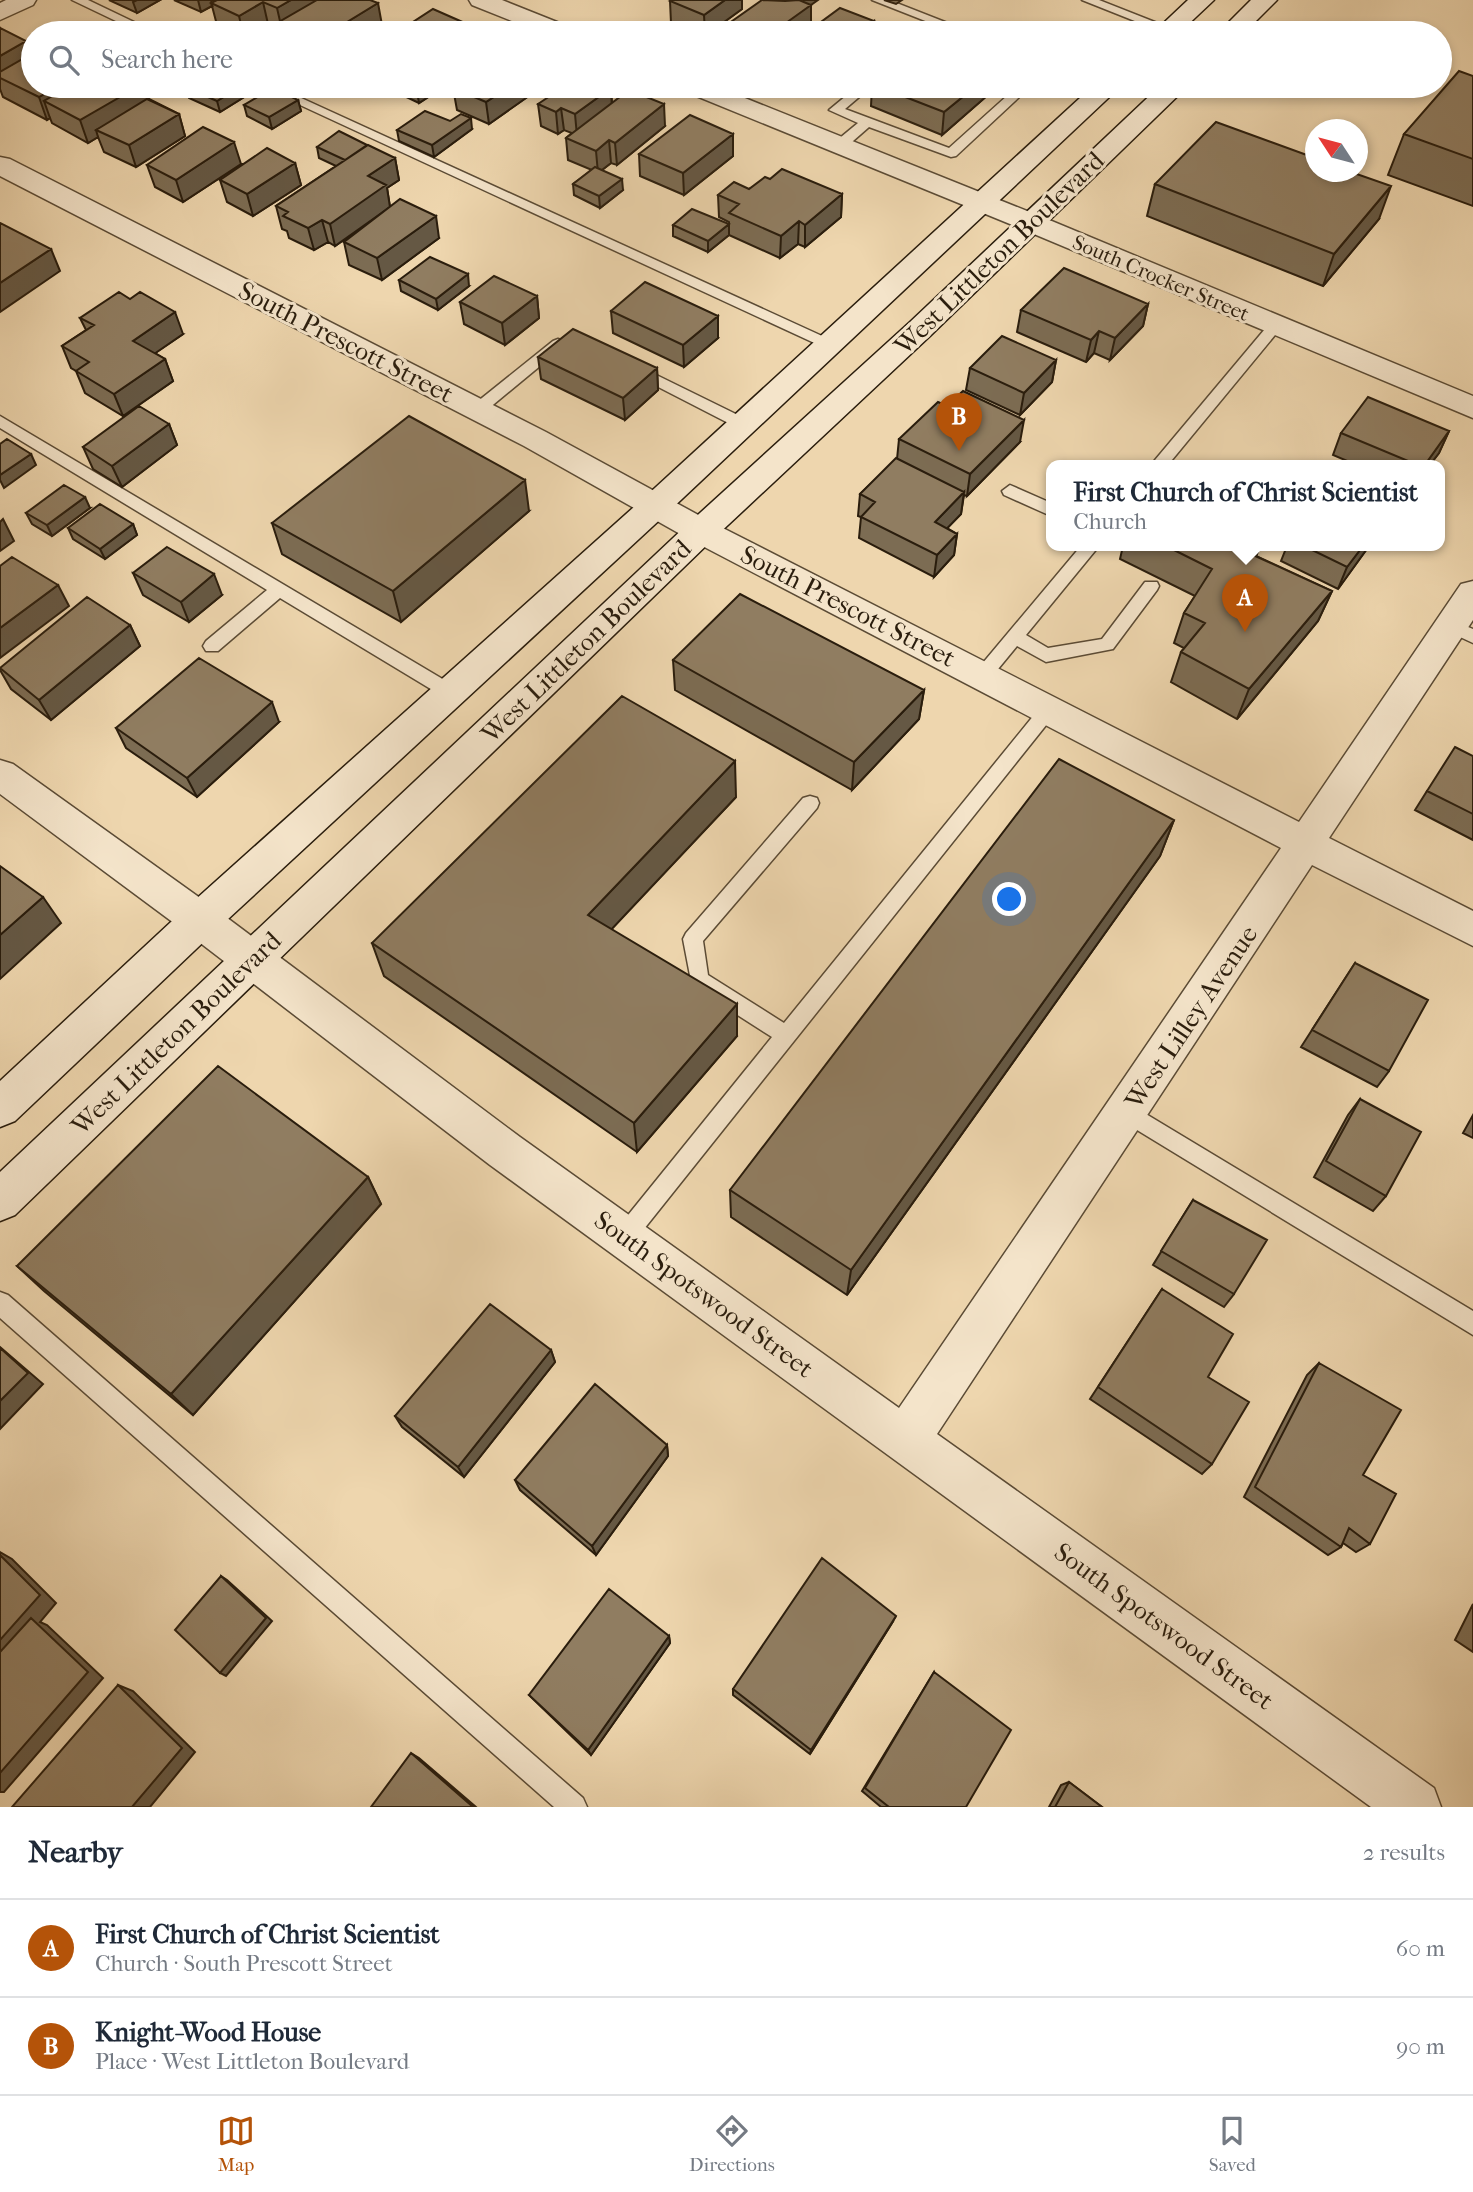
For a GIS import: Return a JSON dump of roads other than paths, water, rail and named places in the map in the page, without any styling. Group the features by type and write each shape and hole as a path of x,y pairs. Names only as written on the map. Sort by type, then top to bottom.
{"street":[{"path":"0,13 24,0"},
{"path":"481,0 533,21"},
{"path":"1179,21 1202,0"},
{"path":"1243,21 1265,0"},
{"name":"South Crocker Street","path":"723,98 1032,223 1473,408"},
{"name":"West Littleton Boulevard","path":"0,1108 200,920 654,506 1094,98"},
{"name":"West Littleton Boulevard","path":"0,1201 701,531 1162,98"},
{"name":"South Prescott Street","path":"0,165 477,410 701,531 1308,842 1473,930"},
{"name":"West Lilley Avenue","path":"906,1439 1308,842 1462,631 1473,593"},
{"name":"South Spotswood Street","path":"0,774 624,1237 1415,1807"}],"lane":[{"path":"78,0 124,21"},
{"path":"878,0 935,21"},
{"path":"1088,0 1140,21"},
{"path":"291,98 828,344"},
{"path":"851,98 836,110 951,153 1012,98"},
{"path":"840,145 867,122"},
{"path":"1163,460 1275,326"},
{"path":"477,410 568,335"},
{"path":"628,365 743,424"},
{"path":"0,421 450,692"},
{"path":"1010,491 1046,508"},
{"path":"982,675 1087,551"},
{"path":"1015,637 1046,654 1107,644 1151,586"},
{"path":"212,646 279,589"},
{"path":"624,1237 1049,709"},
{"path":"786,1035 699,980 693,939 810,803"},
{"path":"1126,1112 1473,1324"},
{"path":"0,1303 574,1807"}],"place":[{"name":"Knight-Wood House","path":"959,451"},
{"name":"First Church of Christ Scientist","path":"1245,632"}]}
